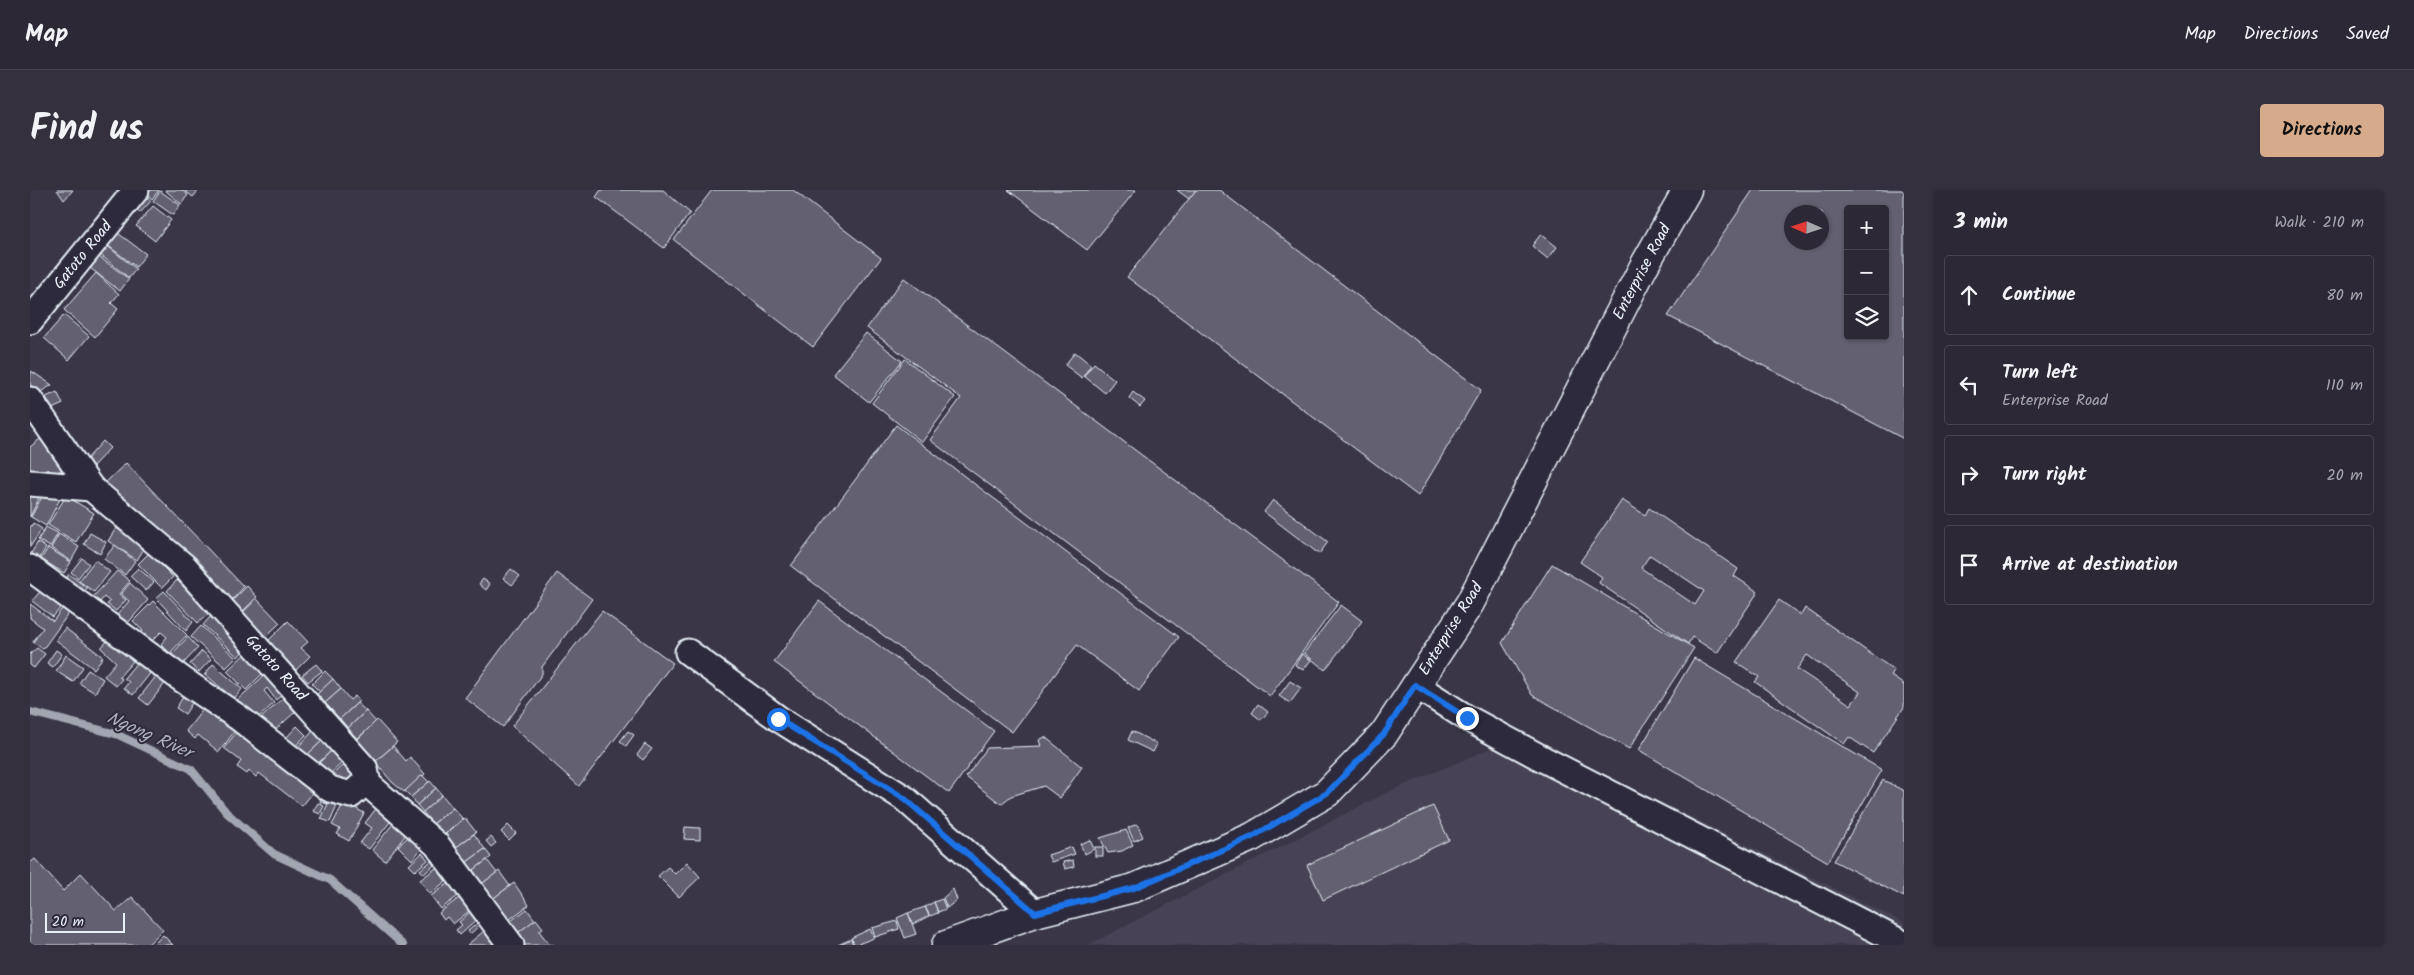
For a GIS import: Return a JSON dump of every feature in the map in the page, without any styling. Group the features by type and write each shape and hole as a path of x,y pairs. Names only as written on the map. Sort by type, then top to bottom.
{"main road":[{"name":"Enterprise Road","path":"946,945 1035,913 1134,888 1252,837 1327,793 1384,734 1470,603 1644,266 1687,190"}],"street":[{"name":"Gatoto Road","path":"30,321 136,190"},
{"name":"Gatoto Road","path":"30,400 91,488 184,566 365,769 368,784 437,845 511,945"},
{"path":"30,483 91,488"},
{"path":"30,568 183,680 239,718 330,789 351,795 362,785 368,784"},
{"path":"688,652 778,719 904,798 1035,913"},
{"path":"1415,685 1467,718 1536,755 1904,944"}],"shaded area":[{"path":"1524,734 1904,923 1904,945 1088,945 1386,793"}],"building":[{"path":"57,190 73,190 64,200"},
{"path":"147,190 159,190 152,199 144,193"},
{"path":"165,190 182,190 188,195 181,204"},
{"path":"184,190 199,190 193,197"},
{"path":"601,190 663,190 690,213 664,248 596,197"},
{"path":"712,190 793,190 881,258 813,347 674,240"},
{"path":"1008,190 1136,190 1087,250"},
{"path":"1177,190 1196,190 1189,199"},
{"path":"1196,190 1219,190 1481,390 1418,496 1127,277"},
{"path":"1753,190 1904,190 1904,439 1668,316"},
{"path":"160,191 180,205 173,215 153,201"},
{"path":"140,192 151,201 140,213 129,205"},
{"path":"153,206 171,220 155,241 136,226"},
{"path":"111,228 146,254 136,267 102,241"},
{"path":"1541,234 1557,247 1548,259 1532,246"},
{"path":"105,244 136,269 129,278 98,253"},
{"path":"98,256 129,279 120,291 90,268"},
{"path":"96,273 119,294 111,303 118,309 95,337 64,310"},
{"path":"904,278 1339,602 1270,696 930,440 961,398 867,328"},
{"path":"64,315 89,336 69,360 44,338"},
{"path":"866,333 902,361 869,402 833,374"},
{"path":"1075,352 1091,365 1082,378 1065,365"},
{"path":"905,359 955,397 922,442 872,403"},
{"path":"1094,363 1115,380 1105,393 1084,376"},
{"path":"31,371 52,385 39,393 30,384"},
{"path":"57,392 63,404 52,409 46,397"},
{"path":"1133,392 1145,401 1140,407 1129,398"},
{"path":"896,425 1179,637 1139,691 1077,645 1012,732 791,566"},
{"path":"40,439 63,468 54,475 47,468 48,475 30,474 30,447"},
{"path":"103,441 110,448 93,466 86,460"},
{"path":"126,463 244,587 230,602 104,484"},
{"path":"30,491 42,492 30,517"},
{"path":"45,491 60,499 46,526 31,517"},
{"path":"66,496 94,513 76,542 48,525"},
{"path":"1273,500 1328,542 1319,554 1264,512"},
{"path":"1622,500 1645,515 1649,508 1738,569 1734,576 1758,592 1717,653 1692,637 1688,644 1599,583 1602,577 1580,562","holes":["1650,555 1704,591 1695,605 1641,568"]},
{"path":"33,523 42,529 30,547 30,528"},
{"path":"46,527 58,533 50,547 38,540"},
{"path":"116,528 145,547 137,560 108,541"},
{"path":"90,533 106,542 100,554 84,544"},
{"path":"59,534 79,547 71,561 51,548"},
{"path":"38,542 46,548 37,562 30,555"},
{"path":"115,545 135,561 125,575 104,559"},
{"path":"48,548 71,562 64,573 41,559"},
{"path":"149,553 173,577 162,588 138,564"},
{"path":"82,558 89,564 78,578 71,572"},
{"path":"95,560 110,572 94,592 79,581"},
{"path":"1552,564 1694,648 1629,749 1532,695 1502,643"},
{"path":"138,568 154,582 146,591 130,576"},
{"path":"511,569 520,576 512,585 503,578"},
{"path":"117,571 130,581 119,594 126,600 116,611 107,604 110,602 104,597 100,602 93,597"},
{"path":"557,573 592,599 542,667 542,674 503,727 465,698"},
{"path":"69,574 87,588 84,593 66,579"},
{"path":"483,579 490,584 486,590 479,584"},
{"path":"177,580 209,613 198,623 167,591"},
{"path":"130,583 148,600 127,624 117,615 129,601 121,594"},
{"path":"247,586 257,597 242,612 232,601"},
{"path":"44,587 64,603 53,617 32,601"},
{"path":"164,591 193,622 186,631 156,598"},
{"path":"257,599 280,623 265,637 242,613"},
{"path":"1779,600 1801,615 1805,608 1894,670 1891,676 1904,685 1904,707 1873,753 1849,737 1844,744 1755,682 1759,677 1736,662","holes":["1807,655 1860,692 1851,705 1797,669"]},
{"path":"153,601 187,635 170,653 161,644 167,637 161,632 150,643 140,633 143,631 133,621"},
{"path":"819,601 994,731 949,793 774,662"},
{"path":"30,604 53,621 64,606 71,610 43,649 33,642 43,628 30,618"},
{"path":"1341,605 1362,621 1325,670 1304,653"},
{"path":"602,611 673,663 579,786 512,726"},
{"path":"212,615 247,646 238,657 203,625"},
{"path":"288,621 308,642 301,648 310,656 296,670 268,641"},
{"path":"201,626 236,658 226,668 191,637"},
{"path":"65,628 103,657 94,669 56,640"},
{"path":"188,637 198,648 182,665 171,655"},
{"path":"110,638 135,659 119,677 122,679 116,686 104,676 116,662 101,648"},
{"path":"37,648 45,654 34,668 30,665 30,654"},
{"path":"56,650 62,654 53,667 47,663"},
{"path":"202,651 211,659 199,672 190,664"},
{"path":"248,651 266,670 246,690 227,671"},
{"path":"1302,654 1311,660 1303,670 1295,665"},
{"path":"66,655 83,667 73,682 56,671"},
{"path":"1694,658 1882,770 1828,862 1639,750"},
{"path":"139,660 152,671 133,695 124,688 129,682 124,678"},
{"path":"213,664 242,689 234,699 205,674"},
{"path":"316,664 322,671 308,682 302,675"},
{"path":"88,670 103,679 95,693 79,683"},
{"path":"269,671 286,691 276,700 267,688 264,691 274,703 256,720 234,703"},
{"path":"325,671 333,679 320,692 312,684"},
{"path":"157,675 166,682 148,705 139,698"},
{"path":"333,679 341,689 325,703 317,694"},
{"path":"1290,681 1301,688 1290,703 1279,696"},
{"path":"341,689 350,700 355,696 359,701 340,719 325,703"},
{"path":"185,694 194,700 185,714 176,708"},
{"path":"283,698 295,712 272,733 260,719"},
{"path":"208,703 238,727 219,752 198,735 195,739 186,731"},
{"path":"357,703 366,711 348,728 340,719"},
{"path":"1258,704 1268,712 1261,720 1252,713"},
{"path":"366,711 376,722 357,739 348,728"},
{"path":"377,720 397,742 375,762 356,741"},
{"path":"297,726 306,735 295,747 286,738"},
{"path":"240,728 316,789 302,806 259,773 256,777 249,771 247,774 237,767 241,761 224,748"},
{"path":"316,728 325,738 305,757 296,749"},
{"path":"628,731 634,735 626,746 620,741"},
{"path":"1132,731 1157,744 1153,752 1128,740"},
{"path":"1045,737 1082,767 1060,798 1044,786 1011,796 1001,804 966,777 987,748 1041,746 1039,740"},
{"path":"325,738 334,748 314,767 305,757"},
{"path":"645,744 652,749 643,760 637,755"},
{"path":"393,746 406,761 410,757 425,774 404,792 392,782 375,762"},
{"path":"334,748 345,760 327,777 317,765"},
{"path":"344,764 354,774 343,784 332,775"},
{"path":"422,775 429,782 411,797 405,791"},
{"path":"1883,780 1904,791 1904,897 1834,861"},
{"path":"430,781 436,788 417,805 411,797"},
{"path":"436,788 442,795 423,812 417,805"},
{"path":"322,793 330,796 327,804 320,802"},
{"path":"332,795 340,799 330,822 321,819"},
{"path":"442,795 453,808 433,824 423,812"},
{"path":"344,802 364,813 349,841 337,834 340,829 332,825"},
{"path":"318,803 324,806 320,814 313,811"},
{"path":"378,806 393,818 369,849 360,843 372,828 365,823"},
{"path":"1433,806 1449,840 1323,900 1307,865"},
{"path":"453,808 463,819 443,836 433,824"},
{"path":"465,818 476,832 454,849 443,836"},
{"path":"395,821 408,832 385,861 372,850"},
{"path":"1137,824 1143,837 1134,841 1128,828"},
{"path":"508,825 516,833 509,840 501,832"},
{"path":"685,827 700,828 700,840 684,839"},
{"path":"1126,830 1133,845 1122,851 1108,853 1100,838"},
{"path":"474,834 485,849 464,864 451,851"},
{"path":"409,836 421,849 412,860 398,846"},
{"path":"491,837 496,843 491,847 486,841"},
{"path":"1090,840 1094,849 1085,854 1080,844"},
{"path":"1072,847 1075,854 1051,862 1048,855"},
{"path":"1095,847 1103,847 1103,856 1095,856"},
{"path":"485,849 491,857 471,872 464,864"},
{"path":"422,853 428,860 415,871 409,865"},
{"path":"35,859 63,891 81,873 116,911 132,897 163,930 147,945 30,945 30,863"},
{"path":"487,860 497,873 480,885 471,872"},
{"path":"1073,860 1074,867 1065,869 1063,862"},
{"path":"431,861 434,865 424,874 420,870"},
{"path":"687,862 700,877 679,897 658,876 668,867 675,874"},
{"path":"436,868 446,881 430,894 420,880"},
{"path":"499,871 510,886 491,900 480,885"},
{"path":"449,883 458,896 441,909 431,896"},
{"path":"514,883 529,905 506,922 491,900"},
{"path":"953,889 957,900 947,908 943,898"},
{"path":"459,898 469,911 453,924 447,917 444,920 439,913"},
{"path":"942,899 946,909 938,912 934,902"},
{"path":"934,902 938,913 930,916 925,907"},
{"path":"925,907 929,916 913,924 908,913"},
{"path":"527,909 535,920 516,934 508,923"},
{"path":"472,910 479,918 460,935 456,930 462,925 459,922"},
{"path":"908,913 916,934 905,938 897,918"},
{"path":"536,919 543,928 539,931 550,945 521,945 516,934"},
{"path":"897,921 899,929 875,937 872,928"},
{"path":"479,922 481,924 470,934 468,931"},
{"path":"870,929 874,938 855,945 851,938"},
{"path":"484,931 495,945 467,945"},
{"path":"163,935 173,945 153,945"},
{"path":"851,939 853,945 838,945"}],"waterway":[{"name":"Ngong River","path":"30,712 116,734 191,769 227,813 274,854 330,880 403,945"}],"route":[{"path":"778,719 904,798 1035,913 1134,888 1252,837 1327,793 1384,734 1415,685 1467,718"}]}
